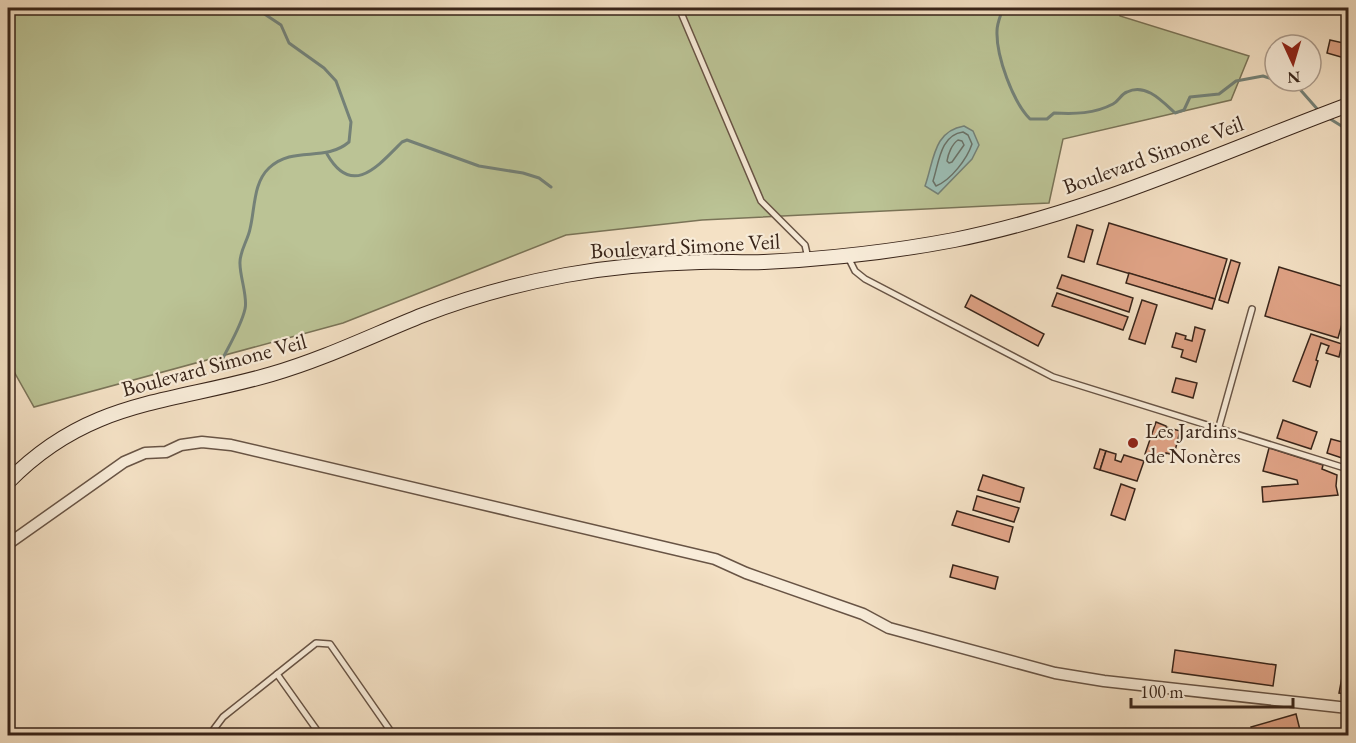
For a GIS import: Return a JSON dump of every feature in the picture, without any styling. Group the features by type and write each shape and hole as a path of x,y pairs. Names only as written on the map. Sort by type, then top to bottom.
{"main road":[{"name":"Boulevard Simone Veil","path":"8,482 56,441 112,413 251,380 314,361 423,315 509,287 568,275 625,267 698,262 809,260 956,240 1059,212 1125,190 1348,105"}],"street":[{"path":"8,544 124,462 145,453 166,452 181,445 202,442 231,445 715,559 746,573 863,614 889,628 1055,673 1104,681 1348,708"}],"lane":[{"path":"679,8 761,201 805,245 809,260"},
{"path":"847,256 855,271 865,279 1053,377 1348,469"},
{"path":"1218,430 1252,309"},
{"path":"213,735 214,729 223,717 316,643 330,644 394,735"},
{"path":"277,674 321,735"}],"green space":[{"path":"8,8 1119,8 1120,16 1249,56 1231,100 1063,139 1049,203 702,220 566,235 343,323 34,407 8,361"}],"water":[{"path":"964,126 973,131 979,145 972,159 938,194 925,186 936,148 946,134"}],"building":[{"path":"1330,40 1348,44 1348,59 1327,53"},
{"path":"1109,223 1227,259 1215,299 1097,264"},
{"path":"1077,225 1093,230 1084,262 1068,257"},
{"path":"1231,260 1240,263 1228,303 1219,300"},
{"path":"1279,267 1348,288 1348,303 1338,338 1265,316"},
{"path":"1129,273 1215,299 1212,309 1126,283"},
{"path":"1062,275 1133,298 1129,312 1057,288"},
{"path":"1057,293 1128,317 1123,330 1052,306"},
{"path":"971,295 1044,334 1038,346 965,307"},
{"path":"1142,300 1157,305 1145,344 1129,339"},
{"path":"1195,327 1205,330 1196,362 1181,357 1183,350 1172,347 1176,333 1192,341"},
{"path":"1311,334 1342,344 1339,357 1326,353 1329,346 1321,343 1310,387 1293,381"},
{"path":"1176,378 1197,383 1193,398 1172,392"},
{"path":"1283,420 1317,432 1311,449 1277,438"},
{"path":"1156,422 1180,431 1174,455 1166,453 1163,461 1145,454"},
{"path":"1331,439 1346,443 1342,458 1327,453"},
{"path":"1269,448 1323,465 1322,469 1337,475 1338,495 1263,502 1262,487 1298,484 1297,480 1263,471"},
{"path":"1100,449 1106,451 1100,470 1094,468"},
{"path":"1106,451 1116,454 1115,460 1121,462 1124,455 1144,461 1137,481 1100,470"},
{"path":"983,475 1024,488 1020,502 978,490"},
{"path":"1121,484 1135,489 1125,520 1111,515"},
{"path":"977,496 1019,508 1014,522 973,510"},
{"path":"957,511 1013,527 1009,542 952,525"},
{"path":"953,565 998,577 995,589 950,577"},
{"path":"1175,650 1276,665 1273,686 1172,672"},
{"path":"1343,672 1348,673 1348,694 1339,693"},
{"path":"1296,714 1300,730 1279,736 1254,736 1251,727"}],"waterway":[{"path":"220,364 245,309 240,260 249,233 260,181 269,168 279,161 299,155 329,152 349,142 351,122 336,81 324,68 289,43 281,25 263,13 246,13 231,8"},
{"path":"1003,8 997,28 999,53 1012,90 1030,119 1047,119 1054,113 1092,112 1113,104 1125,93 1134,90 1153,95 1175,113 1184,110 1190,97 1219,94 1236,81 1263,76"},
{"path":"1303,93 1319,111"},
{"path":"1327,117 1348,130"},
{"path":"327,154 336,167 346,174 355,176 365,174 374,168 407,140 479,166 539,178 551,187"}],"place":[{"name":"Les Jardins de Nonères","path":"1133,443"}]}
